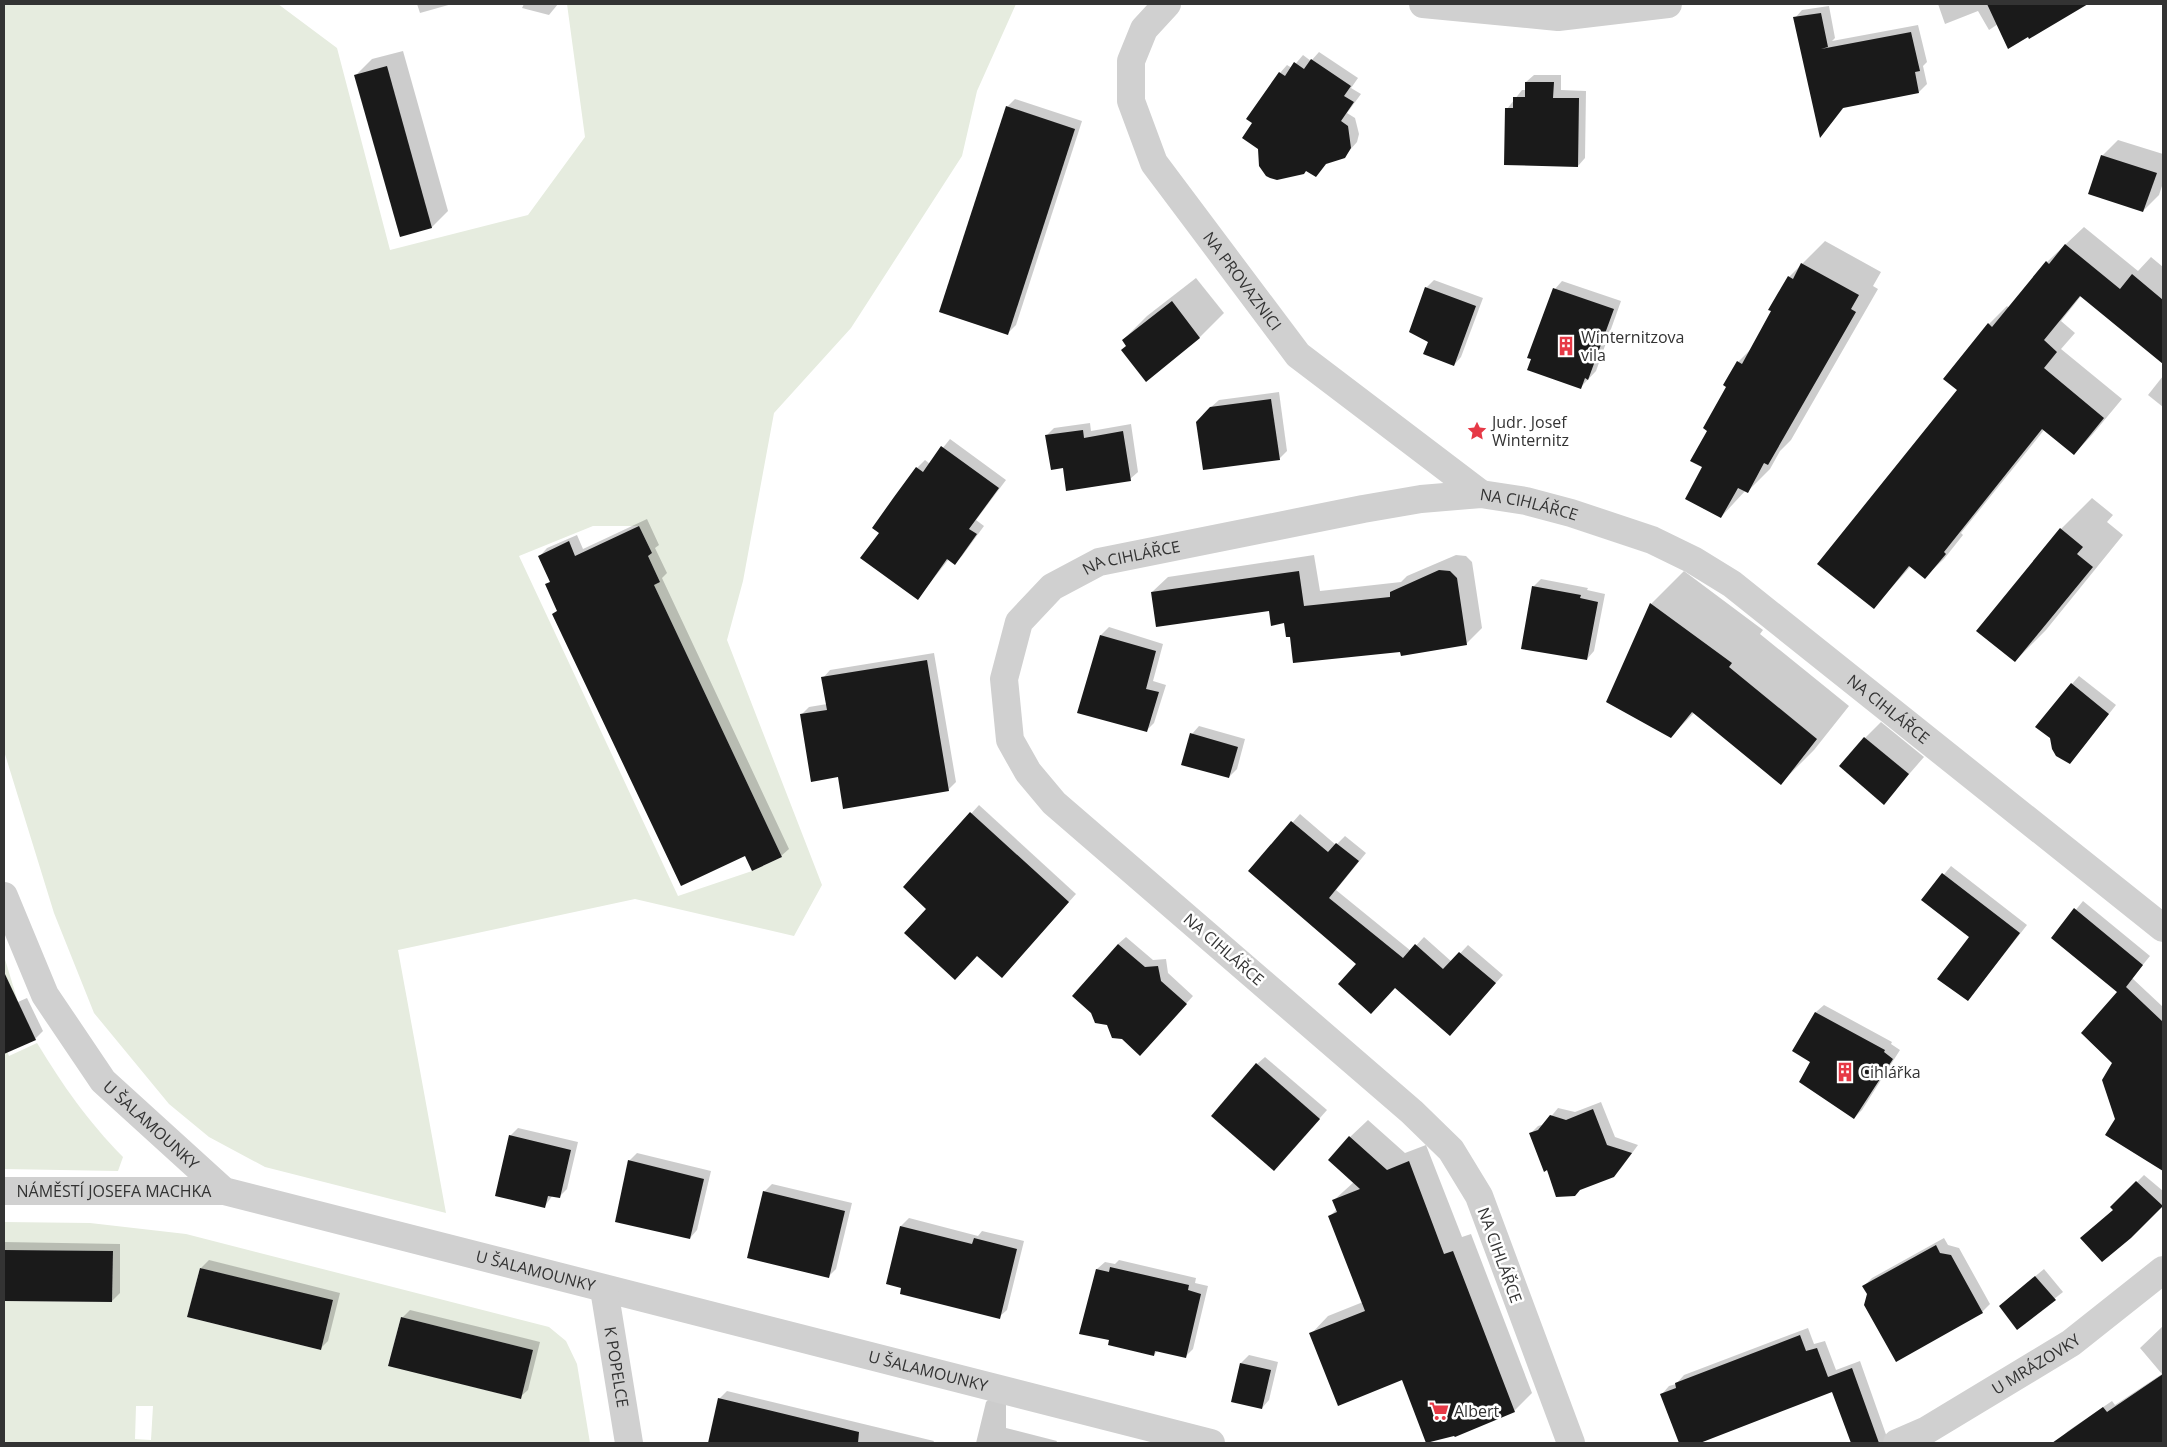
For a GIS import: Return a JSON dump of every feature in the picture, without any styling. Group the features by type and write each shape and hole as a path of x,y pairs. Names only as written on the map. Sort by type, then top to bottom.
{"street":[{"name":"NA PROVAZNICI","path":"1167,4 1144,29 1131,61 1131,101 1154,163 1298,355 1481,494"},
{"path":"1423,4 1558,17 1668,4"},
{"name":"NA CIHLÁŘCE","path":"1571,1443 1479,1196 1451,1150 1405,1105 1054,803 1028,772 1010,740 1004,679 1019,622 1052,587 1099,562 1421,499 1481,494 1526,501 1571,513 1652,540 1693,560 1732,584 2163,928"},
{"name":"U ŠALAMOUNKY","path":"4,896 45,995 103,1081 224,1191 1211,1443"},
{"name":"NÁMĚSTÍ JOSEFA MACHKA","path":"4,1191 224,1191"},
{"name":"U MRÁZOVKY","path":"1897,1443 1927,1430 2071,1343 2163,1270"},
{"name":"K POPELCE","path":"604,1289 629,1443"}],"shaded area":[{"path":"4,4 278,4 337,48 390,250 528,215 585,137 567,4 1016,4 977,91 962,156 851,328 774,413 743,581 727,640 822,885 794,936 635,899 398,950 446,1213 265,1167 209,1137 169,1104 94,1013 54,913 4,751","holes":["593,526 639,526 652,553 648,556 660,582 654,585 782,857 752,871 678,896 519,556"]},
{"path":"4,956 18,1002 4,1008"},
{"path":"37,1043 76,1102 123,1157 118,1171 4,1169 4,1044 9,1056"},
{"path":"4,1222 90,1223 186,1234 549,1327 566,1341 577,1364 590,1443 4,1443 4,1301 112,1302 113,1251 4,1250","holes":["200,1268 333,1301 321,1350 187,1317","401,1317 533,1350 521,1399 388,1365","136,1406 153,1406 151,1440 135,1439"]}],"building":[{"path":"1987,4 2088,4 2029,39 2028,37 2008,49"},
{"path":"1821,13 1828,47 1821,49 1911,32 1920,71 1915,72 1919,93 1843,108 1820,138 1793,17"},
{"path":"1311,59 1351,86 1344,96 1354,102 1341,121 1348,126 1351,148 1345,158 1326,164 1316,177 1306,171 1304,174 1277,180 1270,178 1266,176 1259,166 1258,149 1242,138 1252,123 1246,119 1279,72 1285,76 1294,62 1304,69"},
{"path":"387,66 432,228 400,237 354,75"},
{"path":"1525,82 1554,82 1553,98 1579,98 1578,167 1504,165 1505,108 1513,108 1513,97 1525,97"},
{"path":"1006,106 1075,129 1008,335 939,312"},
{"path":"2101,155 2157,173 2143,212 2088,194"},
{"path":"2065,244 2120,289 2132,274 2163,300 2163,364 2080,296 2044,340 2057,352 2044,368 2104,418 2074,455 2042,429 1944,552 1946,554 1925,579 1909,566 1874,609 1817,564 1957,390 1943,379 1988,323 1992,327 2046,261 2049,264"},
{"path":"1801,263 1859,295 1851,309 1856,312 1768,465 1764,463 1748,493 1738,488 1721,518 1685,499 1702,467 1690,461 1707,431 1703,428 1726,387 1723,385 1737,361 1742,364 1771,311 1768,310 1788,276 1793,279"},
{"path":"1425,287 1476,306 1454,366 1423,354 1428,342 1409,332"},
{"name":"Winternitzova vila","path":"1553,288 1614,309 1588,380 1585,378 1581,389 1527,370 1531,359 1527,358"},
{"path":"1172,301 1200,338 1146,382 1121,350 1126,346 1122,340"},
{"path":"1271,399 1280,460 1203,470 1196,422 1210,407"},
{"path":"1083,430 1084,438 1123,431 1131,481 1066,491 1063,468 1051,470 1045,435"},
{"path":"941,446 999,488 969,529 977,534 955,565 947,559 918,600 860,558 879,533 872,528 894,497 916,467 923,472"},
{"path":"639,526 652,553 648,556 660,582 654,585 782,857 752,871 745,856 681,886 552,614 557,611 545,584 550,582 538,556 569,541 575,556"},
{"path":"2060,528 2083,547 2077,554 2093,567 2015,662 1976,631"},
{"path":"1439,570 1450,571 1457,578 1467,645 1401,656 1400,652 1293,663 1290,637 1286,637 1284,623 1271,626 1269,611 1156,627 1151,592 1299,571 1304,606 1390,597 1390,592"},
{"path":"1532,586 1581,595 1580,598 1598,602 1587,660 1521,649"},
{"path":"1650,603 1732,663 1729,667 1817,739 1781,785 1692,712 1671,738 1606,702"},
{"path":"1100,635 1156,651 1146,689 1159,692 1147,732 1077,713"},
{"path":"927,660 949,791 843,809 838,777 811,782 800,714 827,710 821,677"},
{"path":"2071,683 2109,714 2070,764 2056,756 2052,749 2050,738 2035,727"},
{"path":"1190,733 1238,747 1229,778 1181,765"},
{"path":"1864,737 1909,774 1884,805 1839,766"},
{"path":"970,812 1069,902 1002,978 977,956 955,980 904,933 926,909 903,887"},
{"path":"1291,821 1328,852 1336,843 1359,861 1329,898 1403,958 1415,944 1443,969 1459,952 1496,983 1450,1036 1395,988 1371,1014 1338,984 1356,964 1248,871"},
{"path":"1942,873 2020,933 1968,1001 1937,979 1969,937 1921,900"},
{"path":"2074,908 2143,965 2126,987 2163,1022 2163,1171 2105,1135 2115,1119 2102,1080 2112,1063 2081,1033 2117,992 2051,938"},
{"path":"1118,944 1145,967 1158,966 1161,981 1187,1004 1140,1056 1122,1039 1112,1038 1107,1025 1095,1023 1091,1013 1072,996"},
{"path":"4,972 36,1040 4,1054"},
{"name":"Cihlářka","path":"1815,1012 1885,1050 1884,1052 1893,1059 1854,1119 1799,1082 1810,1062 1792,1051"},
{"path":"1256,1063 1320,1119 1274,1171 1211,1116"},
{"path":"1593,1109 1607,1145 1632,1153 1614,1177 1580,1190 1575,1196 1556,1197 1547,1170 1544,1172 1529,1133 1538,1130 1550,1115 1566,1120"},
{"path":"509,1135 571,1150 560,1198 548,1196 545,1208 495,1196"},
{"path":"1349,1136 1387,1170 1409,1161 1444,1254 1453,1251 1515,1412 1455,1437 1426,1443 1402,1380 1338,1406 1309,1333 1365,1311 1328,1216 1337,1212 1332,1200 1360,1189 1328,1160"},
{"path":"628,1160 704,1179 690,1239 615,1222"},
{"path":"2136,1181 2163,1206 2131,1238 2102,1262 2080,1238 2113,1210 2110,1207"},
{"path":"763,1191 845,1211 829,1278 747,1258"},
{"path":"900,1226 972,1244 974,1238 1017,1249 1000,1319 900,1294 901,1288 886,1284"},
{"path":"1936,1245 1940,1253 1951,1255 1983,1313 1896,1362 1864,1305 1867,1294 1862,1286"},
{"path":"4,1250 113,1251 112,1302 4,1301"},
{"path":"1110,1267 1189,1285 1188,1290 1201,1294 1186,1358 1155,1351 1154,1356 1108,1345 1109,1340 1079,1334 1096,1269 1109,1272"},
{"path":"200,1268 333,1300 321,1350 187,1317"},
{"path":"2035,1276 2056,1300 2017,1330 1999,1306"},
{"path":"401,1317 533,1350 521,1399 388,1366"},
{"path":"1800,1335 1806,1351 1817,1348 1828,1377 1852,1368 1879,1443 1851,1443 1832,1392 1700,1443 1679,1443 1660,1394 1676,1388 1675,1383"},
{"path":"1240,1363 1271,1370 1262,1409 1231,1402"},
{"path":"2163,1374 2163,1443 2052,1443 2103,1407 2107,1412"},
{"path":"718,1398 859,1432 858,1443 708,1443"}],"place":[{"name":"Winternitzova vila","path":"1566,346"},
{"name":"Judr. Josef Winternitz","path":"1477,431"},
{"name":"Cihlářka","path":"1845,1072"},
{"name":"Albert","path":"1439,1411"}]}
